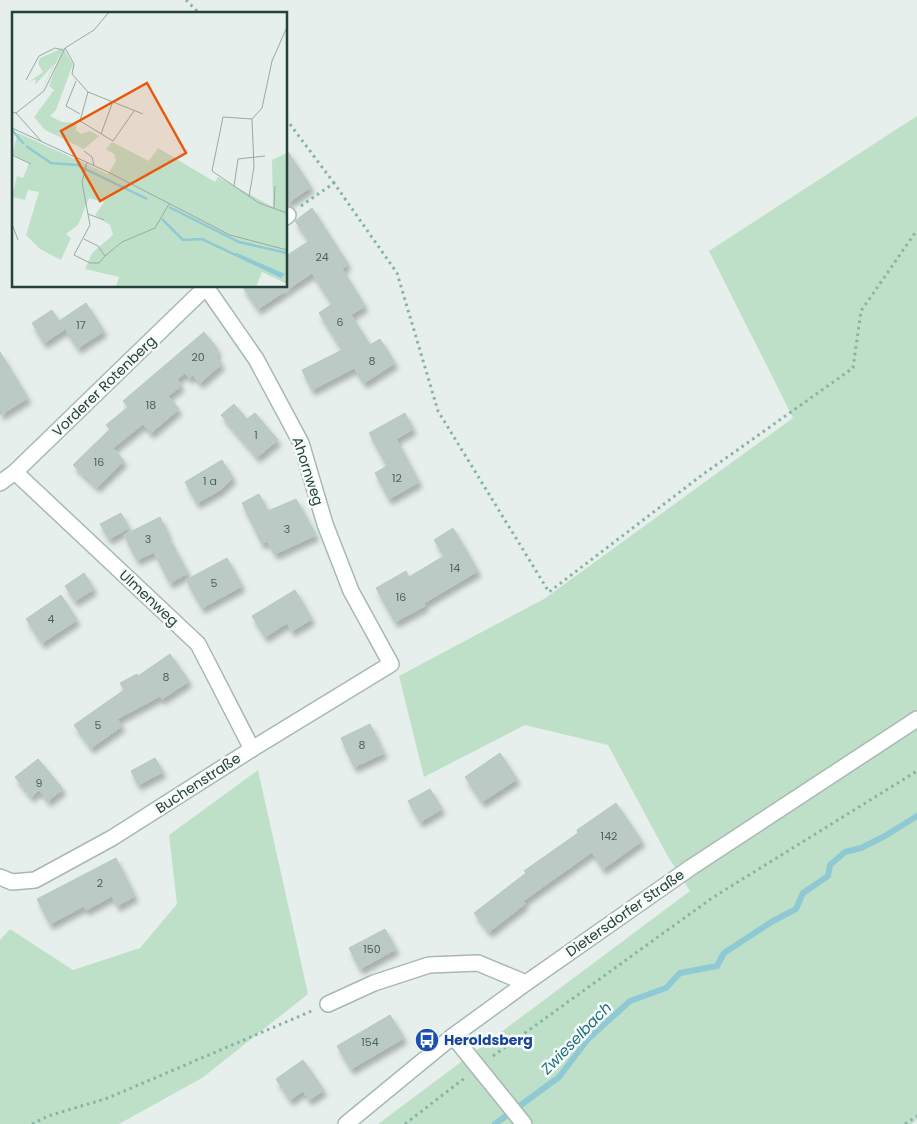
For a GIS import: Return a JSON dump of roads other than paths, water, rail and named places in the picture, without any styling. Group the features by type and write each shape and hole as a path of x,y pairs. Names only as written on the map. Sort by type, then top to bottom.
{"street":[{"name":"Vorderer Rotenberg","path":"0,483 15,472 206,288"},
{"name":"Ahornweg","path":"208,288 256,359 301,443 325,524 351,591 391,664"},
{"name":"Ulmenweg","path":"15,472 198,644 252,749"},
{"name":"Buchenstraße","path":"0,877 12,882 35,880 112,838 391,664"},
{"name":"Dietersdorfer Straße","path":"346,1124 453,1036 526,983 690,868 917,719"},
{"path":"328,1004 374,983 429,965 478,963 526,983"},
{"path":"453,1036 523,1123"}],"waterway":[{"name":"Zwieselbach","path":"495,1124 559,1077 588,1039 630,1001 666,988 680,973 717,966 724,953 773,921 796,909 803,893 828,876 830,865 845,852 861,848 917,816"}],"place":[{"name":"Heroldsberg","path":"427,1040"}]}
